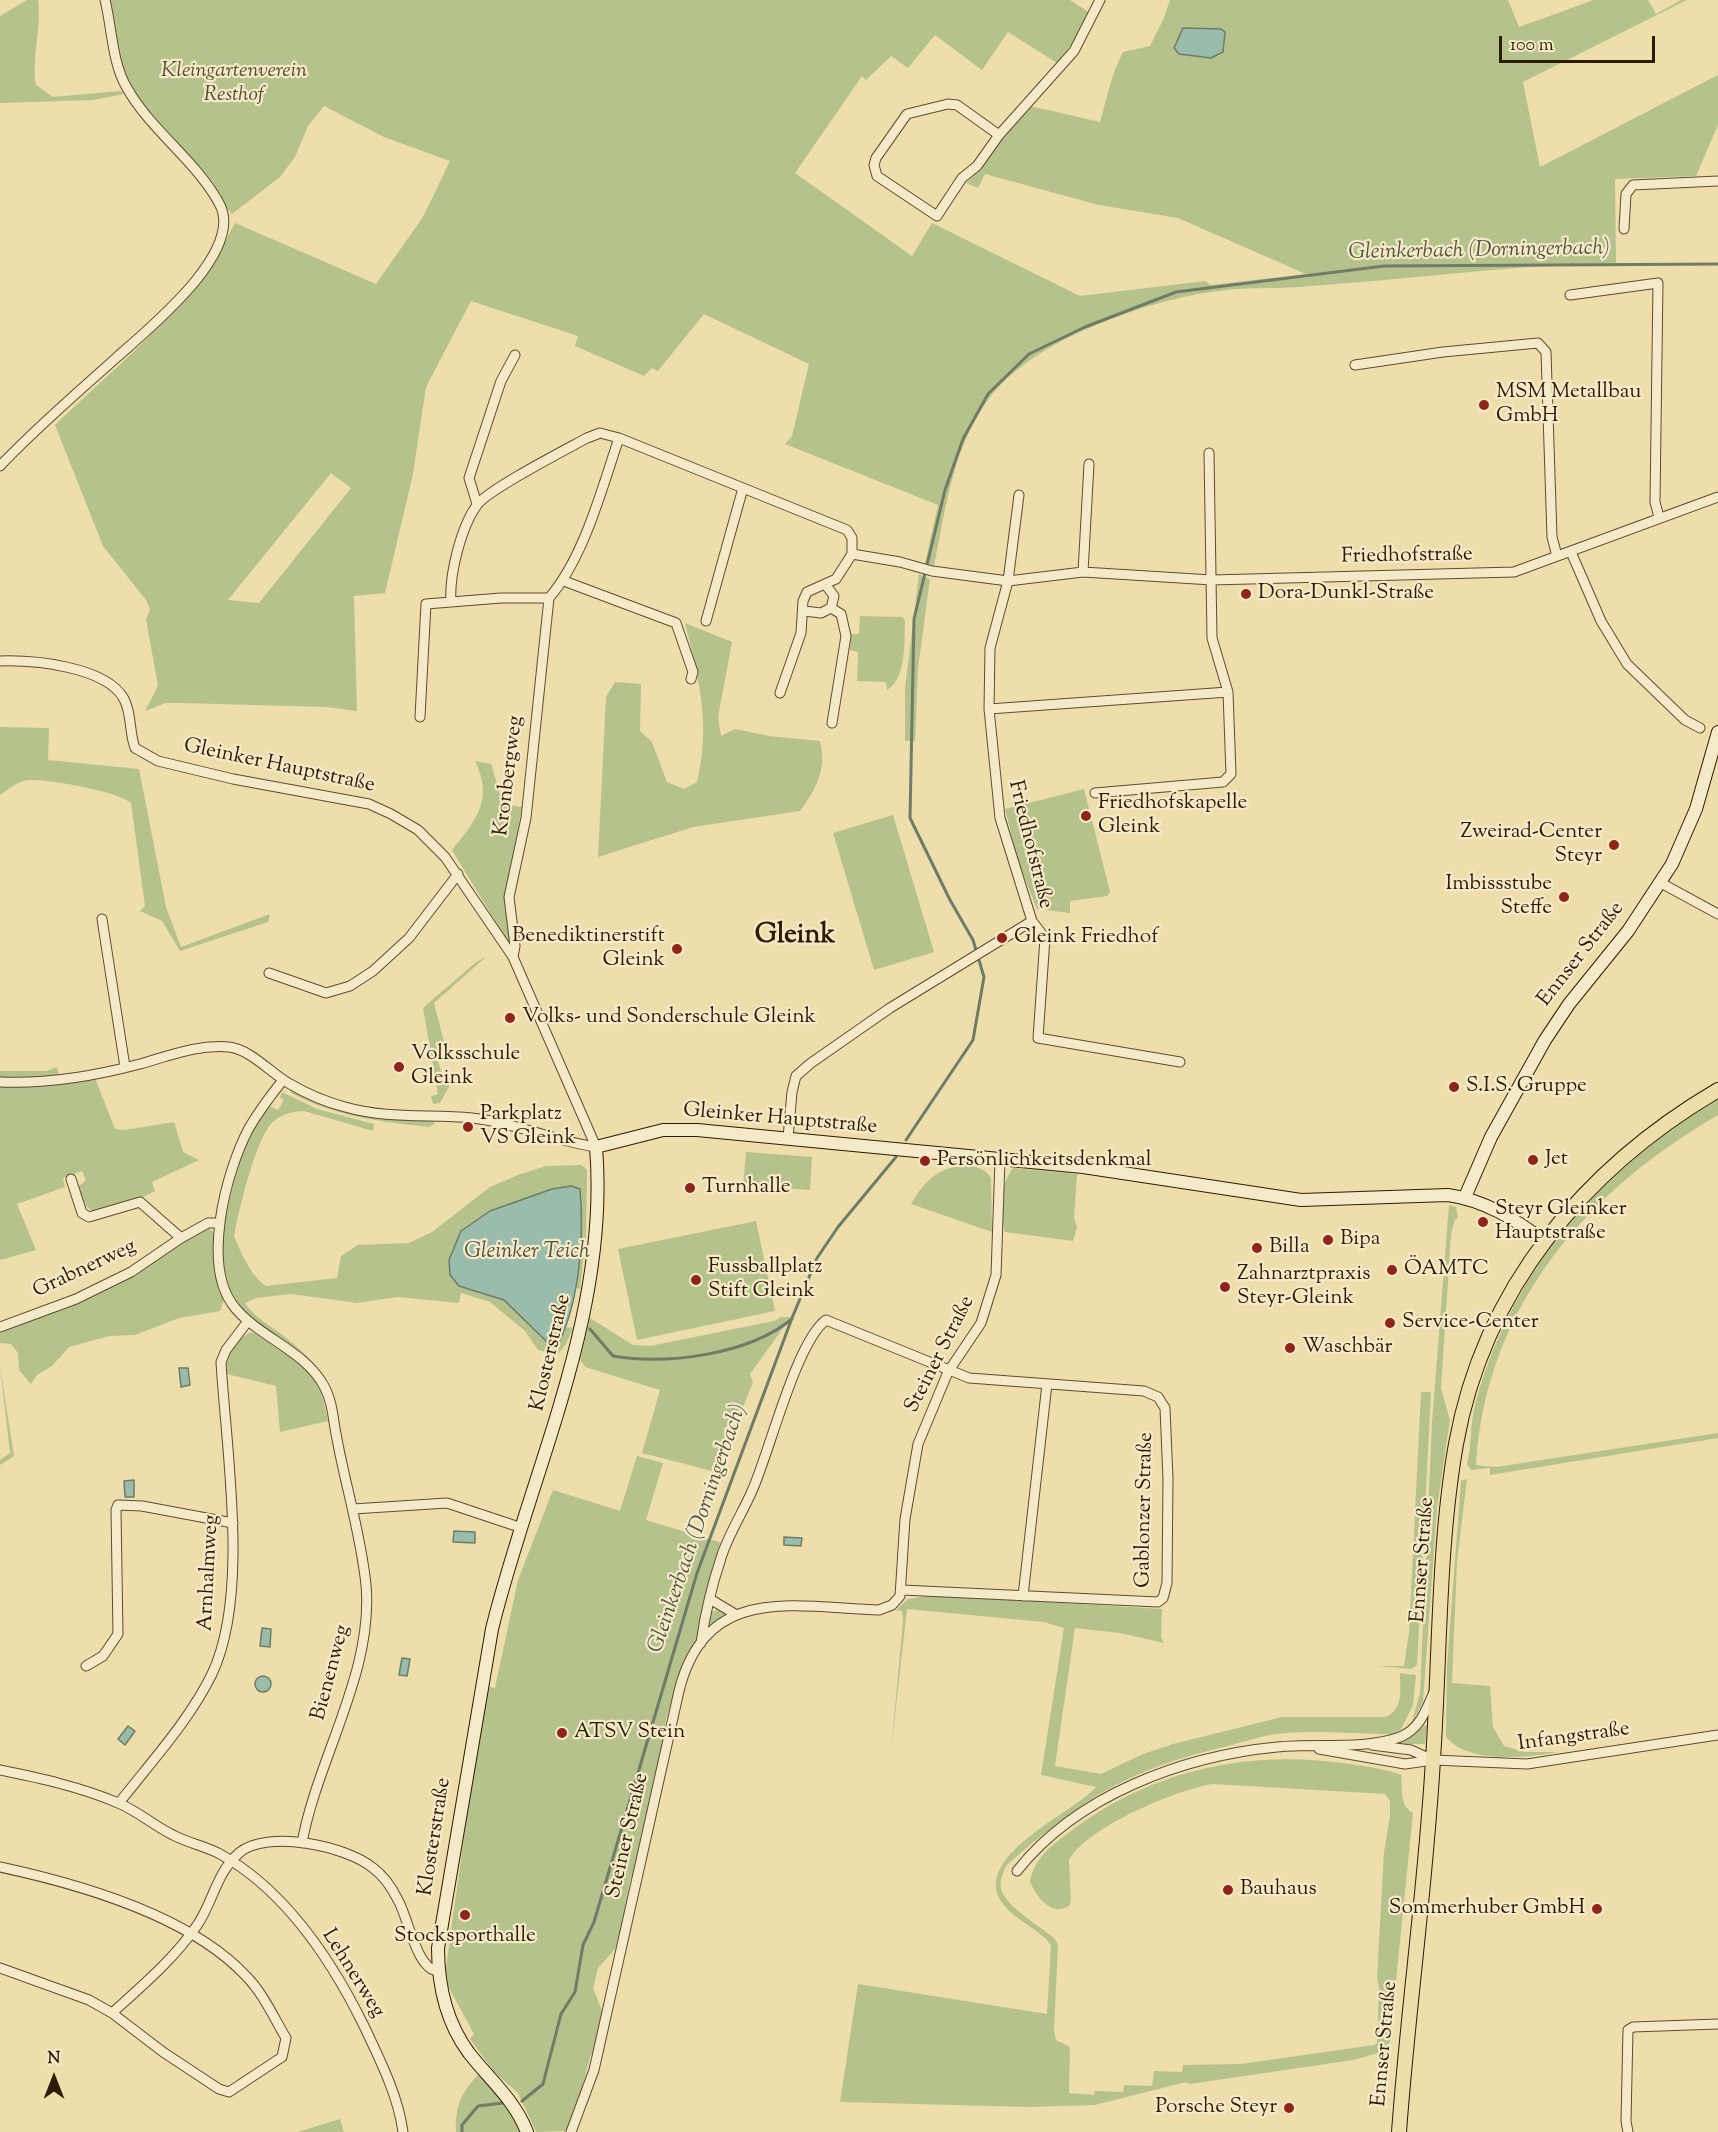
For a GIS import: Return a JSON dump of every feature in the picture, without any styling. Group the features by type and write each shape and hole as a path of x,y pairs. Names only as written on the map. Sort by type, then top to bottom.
{"main road":[{"name":"Ennser Straße","path":"1399,2132 1433,1760 1451,1473 1462,1417 1474,1378 1499,1316 1544,1241 1587,1189 1625,1154 1677,1115 1718,1090"}],"street":[{"path":"0,466 116,357 171,310 196,279 224,230 223,213 211,191 142,110 125,85 105,0"},
{"path":"999,135 957,105 914,110 903,119 876,158 874,171 877,176 937,216 962,178 976,166 999,135 1074,51 1100,0"},
{"path":"1624,229 1626,194 1634,185 1718,181"},
{"path":"1570,295 1658,283 1655,502 1659,517"},
{"path":"1355,365 1443,352 1538,343 1546,352 1552,537 1557,556"},
{"path":"477,504 469,478 501,381 515,355"},
{"path":"450,602 450,586 456,558 477,504 587,438 600,433 619,438 847,531 852,538 852,554 836,579 807,592 801,633 780,693"},
{"path":"420,717 426,604 549,598 564,581 594,510 619,438"},
{"path":"1095,793 1228,779 1231,774 1228,692 1212,638 1209,453"},
{"path":"1083,572 1089,464"},
{"path":"706,621 743,488"},
{"name":"Friedhofstraße","path":"788,1138 792,1092 796,1076 890,1008 985,947 1032,921 1000,818 989,710 990,648 1008,581 1019,495"},
{"name":"Friedhofstraße","path":"852,554 932,571 1008,581 1083,572 1212,580 1514,572 1718,497"},
{"path":"1571,552 1601,621 1627,664 1684,720 1701,728"},
{"path":"564,581 676,623 693,672 691,679"},
{"path":"804,611 821,613 831,608 834,596 825,584"},
{"name":"Kronbergweg","path":"513,957 515,946 509,897 526,818 549,598"},
{"path":"831,608 841,614 846,636 837,709 832,723"},
{"name":"Gleinker Hauptstraße","path":"0,661 23,660 63,666 100,680 115,689 123,698 128,711 135,748 158,761 233,779 344,798 391,814 418,830 445,857 458,874 513,957 596,1147 670,1129 788,1138 1118,1172 1301,1200 1344,1201 1422,1194 1465,1197 1502,1213 1544,1241"},
{"path":"989,710 1228,692"},
{"name":"Ennser Straße","path":"1465,1197 1496,1128 1551,1030 1628,931 1661,883 1687,835 1718,732"},
{"path":"269,973 326,993 350,986 373,971 409,938 458,874"},
{"path":"1661,883 1718,914"},
{"path":"102,919 125,1067"},
{"path":"1032,921 1045,938 1038,1038 1180,1062"},
{"path":"0,1082 45,1082 125,1067 191,1049 229,1047 240,1050 283,1080 318,1098 356,1110 378,1114 472,1118 502,1124 552,1139 596,1147"},
{"path":"219,1223 234,1165 248,1130 283,1080"},
{"name":"Klosterstraße","path":"526,2132 506,2093 459,2038 445,2009 439,1971 442,1920 488,1648 502,1588 565,1393 583,1312 596,1214 596,1147"},
{"name":"Steiner Straße","path":"571,2132 594,2070 684,1673 701,1643 735,1614 757,1607 879,1610 892,1605 902,1590 902,1550 913,1468 926,1422 948,1372 981,1323 991,1298 998,1266 1000,1160"},
{"name":"Grabnerweg","path":"71,1179 82,1213 89,1217 140,1202 181,1238"},
{"name":"Grabnerweg","path":"0,1326 60,1306 107,1284 208,1223 219,1223"},
{"name":"Bienenweg","path":"219,1223 218,1260 228,1299 248,1321 298,1358 324,1386 353,1509 366,1587 361,1651 308,1811 302,1843"},
{"name":"Gablonzer Straße","path":"710,1599 726,1544 752,1492 787,1394 821,1323 831,1320 948,1372 969,1378 1144,1391 1152,1393 1163,1402 1166,1416 1168,1479 1167,1583 1163,1598 1152,1604 902,1590"},
{"name":"Arnhalmweg","path":"119,1803 190,1711 213,1672 224,1644 230,1589 233,1523 221,1362 226,1350 248,1321"},
{"path":"1023,1596 1047,1384"},
{"path":"353,1509 447,1503 522,1528"},
{"path":"86,1666 103,1656 118,1634 116,1510 118,1505 142,1506 233,1523"},
{"path":"701,1643 710,1599 735,1614"},
{"path":"1354,1744 1395,1738 1413,1730 1421,1720 1437,1685"},
{"name":"Infangstraße","path":"1433,1760 1527,1764 1718,1735"},
{"path":"1017,1871 1038,1848 1077,1817 1110,1797 1156,1775 1216,1757 1302,1745 1354,1744 1407,1749 1433,1760"},
{"path":"1302,1745 1406,1764 1433,1760"},
{"path":"0,1770 78,1789 119,1803 174,1836 218,1853 231,1861"},
{"path":"112,2013 152,1976 190,1934 231,1861 240,1851 264,1843 302,1843 350,1855 373,1867 390,1887 404,1910 424,1966 433,1972 439,1971"},
{"name":"Lehnerweg","path":"231,1861 284,1905 338,1981 378,2054 400,2112 403,2132"},
{"path":"0,1867 37,1875 118,1901 190,1934 220,1953 247,1976 286,2038 286,2047 282,2057 229,2092 219,2089 163,2052 112,2013 89,2000 0,1968"},
{"path":"1628,2132 1626,2121 1628,2030 1633,2027 1718,2024"}],"green space":[{"path":"27,0 38,0 36,85 53,97 121,91 124,94 93,100 0,103 0,16"},
{"name":"Kleingartenverein Resthof","path":"108,0 1070,0 1090,13 1075,40 1057,63 1008,32 982,70 935,35 908,68 891,56 866,80 862,76 795,173 912,256 932,223 1080,296 1205,281 1211,285 1306,274 1178,218 1099,205 985,174 978,188 966,183 980,170 997,143 1030,106 1100,122 1112,78 1123,52 1150,46 1170,0 1508,0 1519,27 1594,0 1648,0 1656,14 1681,0 1687,0 1523,82 1540,167 1718,75 1718,125 1696,176 1615,179 1616,263 1530,267 1289,288 1218,291 1159,303 1127,313 1064,340 1011,375 991,396 978,415 959,456 947,499 934,566 925,563 938,505 785,444 792,436 809,364 704,314 658,371 652,368 644,376 575,346 578,336 471,301 426,387 413,474 385,593 354,596 357,711 326,707 166,703 145,711 158,686 146,619 150,609 146,600 103,546 55,425 154,332 177,307 199,281 235,223 376,284 423,217 450,161 384,137 324,106 308,126 295,157 280,177 232,214 142,107 125,77","holes":["1174,48 1223,52 1218,56 1179,54","331,473 351,488 259,603 228,600"]},
{"path":"919,574 930,579 918,669 915,741 905,741 905,688"},
{"path":"860,616 902,617 905,620 901,668 898,677 887,690 886,682 857,681 858,652 850,650 851,634 859,634"},
{"path":"685,623 732,642 718,717 721,736 735,729 769,736 820,741 822,760 819,778 800,811 693,827 598,857 606,697 615,682 641,684 640,731 652,742 667,782 684,789 697,782 703,741 702,702"},
{"path":"0,727 49,728 48,760 139,769 166,907 181,947 270,914 268,922 180,951 162,921 140,911 145,906 131,803 98,790 38,780 29,780 14,785 0,795"},
{"path":"475,761 491,764 503,804 522,807 505,900 511,942 509,944 452,850 480,809 483,787"},
{"path":"1084,789 1110,892 1107,896 1070,901 1070,913 1037,909 1018,861 1005,809"},
{"path":"893,815 934,952 874,970 833,833"},
{"path":"487,956 434,1003 446,1050 436,1055 443,1077 455,1076 440,1103 433,1104 431,1096 438,1094 423,1008 475,963"},
{"path":"57,1067 59,1077 0,1078 0,1071 47,1071"},
{"path":"95,1078 115,1129 125,1130 174,1122 183,1152 199,1160 152,1182 155,1191 143,1197 93,1211 86,1206 78,1187 86,1180 82,1171 63,1178 65,1187 17,1204 36,1250 0,1260 0,1086"},
{"path":"290,1090 327,1105 360,1114 434,1121 434,1124 429,1127 393,1123 341,1113 307,1101 291,1093"},
{"path":"282,1092 317,1109 374,1124 373,1131 304,1111 286,1114 270,1125 253,1162 234,1236 251,1270 266,1286 337,1278 341,1256 358,1245 409,1243 432,1232 490,1187 546,1166 582,1165 587,1170 586,1235 580,1289 576,1288 582,1208 552,1189 490,1211 481,1293 504,1300 547,1342 560,1340 566,1327 573,1328 566,1344 557,1355 538,1350 525,1331 490,1302 461,1293 459,1303 398,1297 357,1303 291,1294 256,1298 245,1303 259,1318 299,1349 316,1368 329,1389 339,1417 336,1418 327,1387 244,1310 232,1294 225,1276 222,1255 223,1229 240,1162 261,1116 269,1106 278,1110 284,1100 280,1097"},
{"path":"1718,1098 1718,1115 1670,1146 1625,1180 1586,1218 1551,1260 1522,1305 1499,1354 1484,1408 1476,1465 1496,1467 1718,1433 1718,1438 1490,1475 1490,1468 1471,1470 1467,1464 1472,1420 1486,1370 1499,1336 1535,1270 1579,1209 1604,1182 1652,1141"},
{"path":"746,1152 812,1157 810,1190 743,1186"},
{"path":"965,1165 983,1170 991,1178 992,1232 911,1204 933,1177 947,1169"},
{"path":"1013,1168 1077,1174 1074,1218 1077,1227 1073,1241 1005,1232 1002,1216 1003,1190"},
{"path":"1449,1205 1456,1207 1458,1218 1455,1219 1451,1234 1441,1388 1450,1420 1437,1508 1423,1702 1411,1725 1420,1693 1432,1422"},
{"name":"Fussballplatz Stift Gleink","path":"756,1221 775,1311 637,1340 618,1249"},
{"path":"209,1228 213,1232 216,1271 224,1299 220,1311 179,1318 135,1335 109,1336 69,1347 52,1366 37,1375 31,1384 19,1370 18,1353 11,1344 0,1343 0,1330 102,1292 190,1236"},
{"path":"781,1317 791,1317 750,1374 753,1382 740,1415 727,1426 720,1473 642,1453 660,1390 585,1367 580,1360 590,1318 633,1345 650,1346 774,1321"},
{"path":"252,1332 304,1366 320,1386 328,1421 280,1432 276,1386 227,1374 227,1361 232,1349 236,1343"},
{"path":"0,1366 14,1456 0,1465 0,1460 10,1453"},
{"path":"1421,1392 1431,1392 1417,1665 1411,1669 1377,1666 1404,1666 1409,1632"},
{"name":"ATSV Stein","path":"637,1456 663,1463 646,1520 722,1543 696,1640 682,1665 666,1719 663,1746 635,1869 630,1880 618,1946 598,1968 593,1988 603,2013 577,2109 566,2131 536,2132 518,2093 494,2072 470,2039 474,2034 448,1986 446,1967 485,1686 495,1688 518,1580 553,1490 620,1511"},
{"path":"1467,1479 1457,1562 1452,1683 1490,1686 1493,1727 1504,1746 1525,1752 1558,1752 1514,1757 1483,1755 1456,1746 1446,1737 1447,1666 1461,1481"},
{"path":"935,1595 1162,1609 1161,1637 1164,1643 1120,1633 1075,1628 1055,1766 1101,1774 1143,1754 1173,1744 1282,1717 1385,1717 1391,1714 1398,1704 1400,1673 1416,1675 1413,1705 1400,1731 1391,1734 1312,1732 1279,1734 1162,1765 1108,1790 1059,1822 1006,1866 1001,1883 1001,1889 1009,1902 1054,1938 1058,1944 1054,2031 1056,2040 1070,2047 1069,2093 1094,2095 1095,2091 1123,2092 1124,2085 1152,2086 1154,2071 1182,2072 1183,2065 1241,2064 1374,2045 1377,2043 1379,1987 1377,1977 1384,1852 1390,1816 1390,1801 1385,1794 1213,1784 1197,1787 1134,1812 1094,1835 1079,1848 1069,1860 1071,1899 1070,1905 1064,1909 1051,1908 1036,1893 1030,1882 1036,1865 1053,1844 1105,1808 1136,1792 1203,1769 1237,1763 1307,1760 1343,1763 1401,1775 1404,1801 1413,1813 1389,2050 1353,2060 1190,2084 1186,2082 1095,2105 1029,2107 840,2102 858,1984 1047,2014 1051,1945 1008,1910 996,1887 1000,1870 1011,1853 1096,1787 1041,1775 1064,1628 1044,1622 907,1609 891,1752 903,1621 902,1611 896,1610 908,1599"},
{"path":"718,1610 724,1614 724,1618 706,1630 711,1612"},
{"path":"1423,1725 1427,1726 1425,1744 1400,1744 1400,1742 1413,1735"},
{"path":"479,2074 502,2098 520,2132 456,2132 460,2100"},
{"path":"340,2119 344,2132 298,2132"}],"water":[{"path":"1183,28 1221,29 1225,32 1223,52 1211,58 1179,54 1174,48"},
{"name":"Gleinker Teich","path":"571,1186 580,1189 581,1207 581,1246 576,1286 567,1323 560,1340 547,1342 504,1300 459,1286 450,1275 449,1260 461,1231 490,1211 552,1189"},
{"path":"179,1368 188,1368 190,1385 181,1387"},
{"path":"134,1480 134,1497 125,1497 124,1481"},
{"path":"454,1531 475,1532 475,1543 453,1542"},
{"path":"784,1537 802,1538 801,1546 784,1545"},
{"path":"262,1628 271,1629 270,1647 260,1646"},
{"path":"402,1658 410,1659 407,1676 399,1675"},
{"path":"263,1676 271,1684 263,1692 255,1684"},
{"path":"128,1726 135,1731 125,1745 118,1739"}],"waterway":[{"name":"Gleinkerbach (Dorningerbach)","path":"906,1140 973,1040 984,977 973,940 950,900 910,818 914,619 945,490 963,439 988,394 1029,354 1085,327 1176,292 1384,266 1718,264"},
{"name":"Gleinkerbach (Dorningerbach)","path":"522,2101 543,2084 561,2014 575,1992 583,1945 594,1922 697,1573 792,1318 817,1258 838,1227 896,1157"},
{"path":"590,1329 613,1356 682,1358 730,1349 753,1341 792,1319"},
{"name":"Gleinkerbach (Dorningerbach)","path":"462,2132 462,2125 478,2106 503,2103"}],"place":[{"name":"MSM Metallbau GmbH","path":"1484,405"},
{"name":"Dora-Dunkl-Straße","path":"1246,594"},
{"name":"Friedhofskapelle Gleink","path":"1086,816"},
{"name":"Zweirad-Center Steyr","path":"1614,845"},
{"name":"Imbissstube Steffe","path":"1564,897"},
{"name":"Gleink Friedhof","path":"1002,938"},
{"name":"Benediktinerstift Gleink","path":"677,949"},
{"name":"Volks- und Sonderschule Gleink","path":"510,1018"},
{"name":"Volksschule Gleink","path":"399,1067"},
{"name":"S.I.S. Gruppe","path":"1454,1087"},
{"name":"Parkplatz VS Gleink","path":"468,1127"},
{"name":"Jet","path":"1533,1160"},
{"name":"Persönlichkeitsdenkmal","path":"925,1161"},
{"name":"Turnhalle","path":"690,1188"},
{"name":"Steyr Gleinker Hauptstraße","path":"1483,1222"},
{"name":"Bipa","path":"1328,1240"},
{"name":"Billa","path":"1257,1248"},
{"name":"ÖAMTC","path":"1392,1270"},
{"name":"Fussballplatz Stift Gleink","path":"696,1280"},
{"name":"Zahnarztpraxis Steyr-Gleink","path":"1225,1287"},
{"name":"Service-Center","path":"1390,1323"},
{"name":"Waschbär","path":"1290,1348"},
{"name":"ATSV Stein","path":"562,1733"},
{"name":"Bauhaus","path":"1228,1890"},
{"name":"Sommerhuber GmbH","path":"1597,1909"},
{"name":"Stocksporthalle","path":"465,1915"},
{"name":"Porsche Steyr","path":"1289,2108"}],"district":[{"name":"Gleink","path":"795,937"}]}
